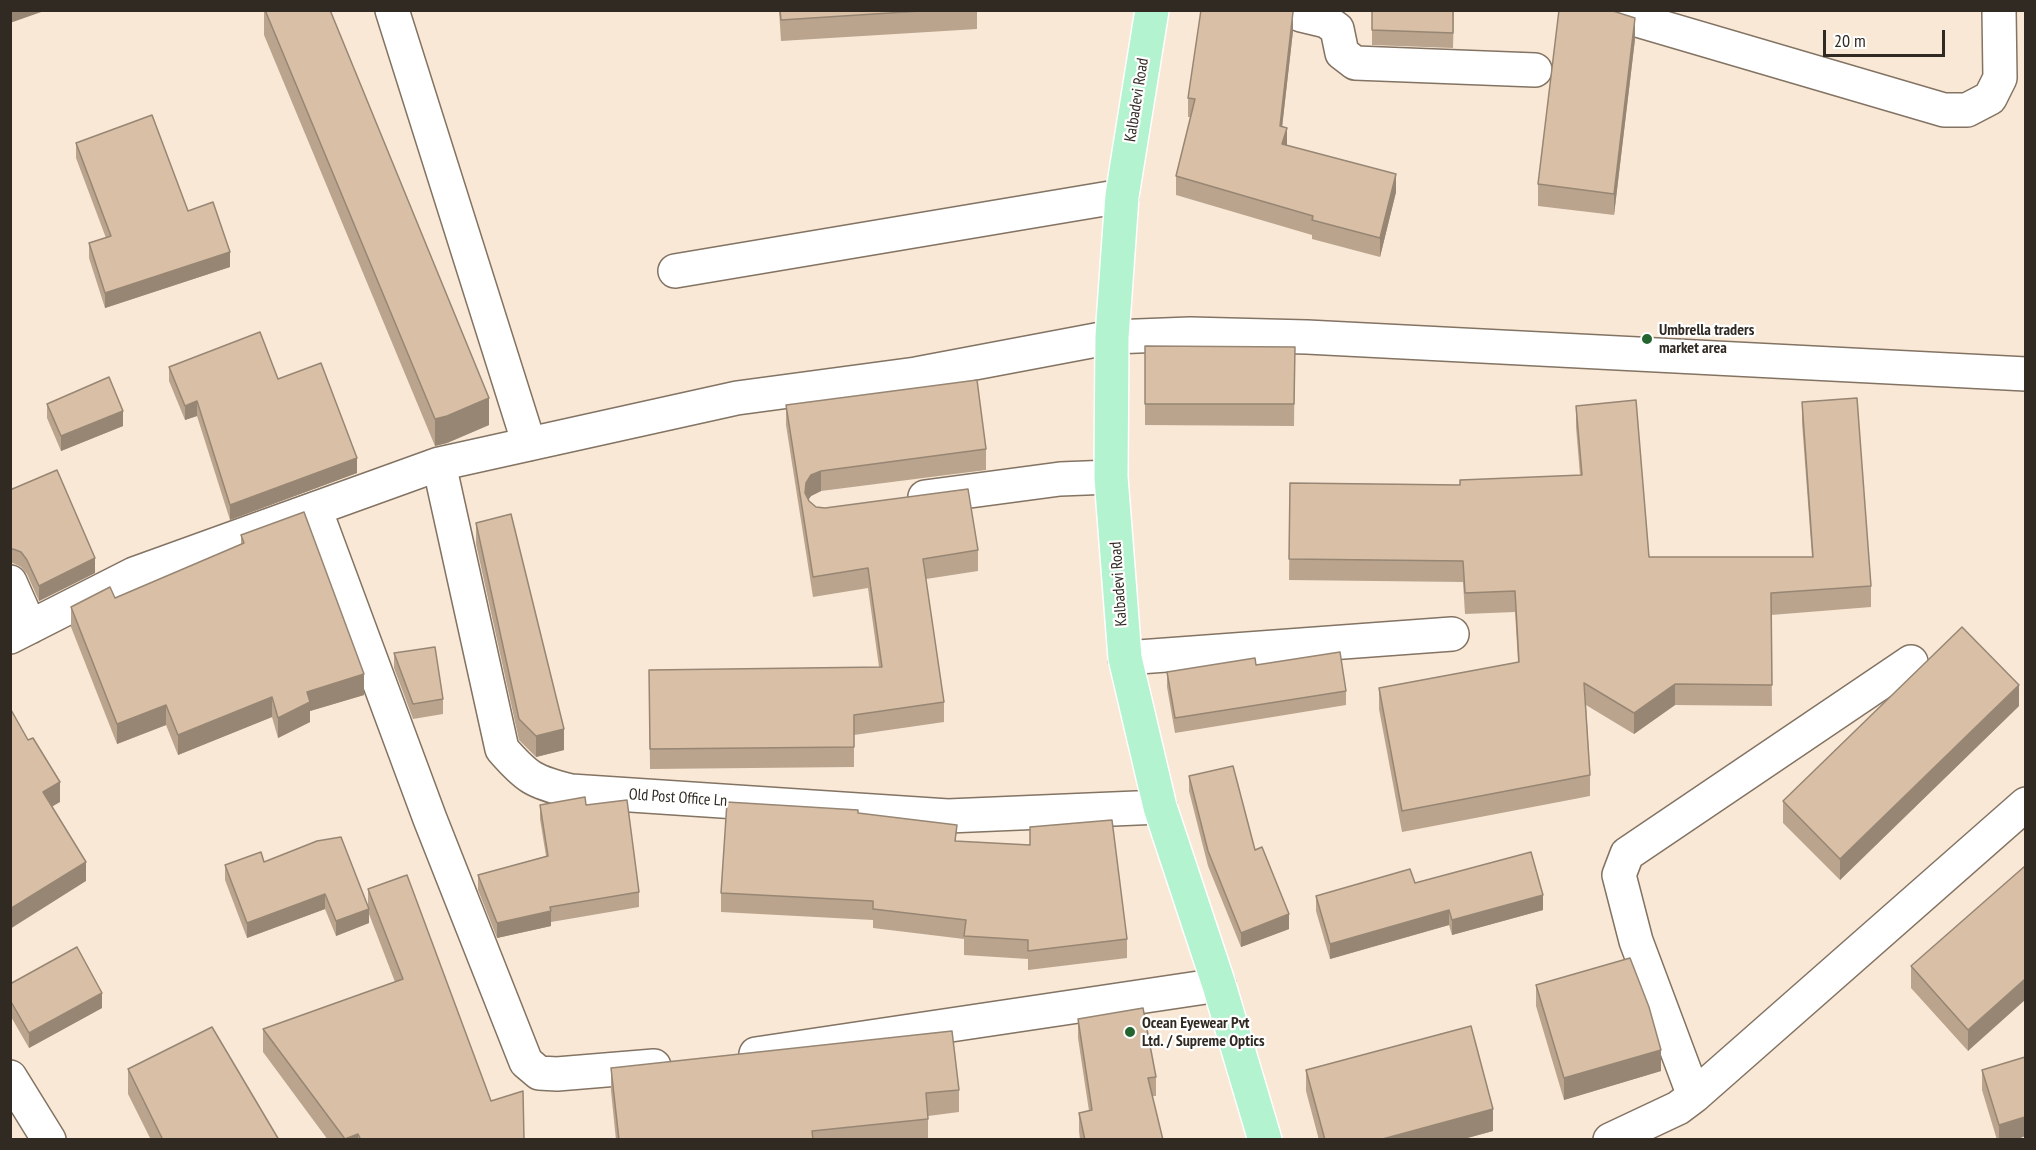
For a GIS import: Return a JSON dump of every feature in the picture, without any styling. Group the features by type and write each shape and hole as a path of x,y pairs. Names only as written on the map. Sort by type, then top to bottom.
{"main road":[{"name":"Kalbadevi Road","path":"1152,10 1122,196 1113,337 1111,477 1125,658 1160,807 1219,985 1265,1140"}],"street":[{"path":"392,10 529,444"},
{"path":"1604,10 1944,110 1967,110 1990,98 2000,78 2000,10"},
{"path":"1301,15 1326,21 1337,29 1342,53 1355,63 1535,70"},
{"path":"675,271 1122,196"},
{"path":"10,582 20,632 134,574 439,464 737,398 916,374 1113,337 1190,334 1307,337 2025,374"},
{"name":"Old Post Office Ln","path":"439,464 502,749 522,772 544,784 571,790 948,816 1160,807"},
{"path":"894,501 1059,479 1111,477"},
{"path":"315,509 430,819 526,1062 539,1073 557,1074 679,1064"},
{"path":"1125,658 1452,634"},
{"path":"1664,1140 1686,1102 1636,941 1619,875 1628,854 1911,662"},
{"path":"1610,1140 1686,1102 2025,804"},
{"path":"724,1059 1219,985"},
{"path":"10,1077 49,1140"}],"building":[{"path":"265,10 330,10 489,398 435,419"},
{"path":"780,10 936,10 781,20"},
{"path":"1201,10 1290,10 1293,12 1280,126 1287,128 1282,144 1396,174 1380,238 1312,220 1313,216 1176,176 1195,99 1188,98"},
{"path":"1372,10 1453,10 1453,33 1372,30"},
{"path":"1559,10 1610,10 1635,18 1614,194 1538,184"},
{"path":"152,115 188,211 213,202 230,252 105,293 89,243 111,236 76,143"},
{"path":"260,332 278,379 321,363 357,458 230,505 197,401 185,406 169,367"},
{"path":"1145,346 1295,347 1294,404 1145,404"},
{"path":"109,377 123,411 61,436 47,404"},
{"path":"977,380 986,449 821,471 811,475 806,483 805,493 809,501 816,507 825,508 968,489 978,550 923,559 944,702 854,715 854,747 650,749 649,670 882,667 868,568 813,577 786,405"},
{"path":"1857,398 1871,586 1771,593 1772,685 1675,684 1634,713 1584,683 1590,775 1402,811 1379,688 1519,662 1515,591 1465,593 1463,561 1289,559 1290,483 1460,485 1460,480 1582,475 1576,406 1636,400 1649,557 1813,557 1802,402"},
{"path":"57,470 95,558 39,586 21,552 10,549 10,490"},
{"path":"304,512 364,674 307,692 310,702 278,718 272,697 178,735 166,705 117,724 71,607 110,587 115,598 244,543 241,535"},
{"path":"511,514 564,729 536,736 519,719 476,523"},
{"path":"1962,627 2019,685 1840,859 1783,801"},
{"path":"435,647 443,699 413,704 394,653"},
{"path":"1340,652 1346,691 1175,718 1167,672 1255,658 1256,665"},
{"path":"10,708 28,740 33,738 60,782 43,792 86,862 10,909"},
{"path":"1233,766 1255,850 1262,847 1289,914 1241,933 1208,851 1189,776"},
{"path":"585,797 586,805 627,800 639,892 550,907 551,911 497,923 478,875 548,856 540,805"},
{"path":"727,802 858,810 858,813 957,825 955,841 1030,845 1030,827 1112,820 1127,939 1028,951 1028,940 964,936 966,920 873,909 873,901 721,893"},
{"path":"341,837 369,909 336,921 325,894 247,923 225,865 261,852 264,862 317,841"},
{"path":"1531,852 1543,895 1452,920 1449,910 1330,944 1316,896 1410,869 1415,883"},
{"path":"2025,866 2025,979 1968,1030 1911,966"},
{"path":"407,875 491,1101 523,1091 524,1140 361,1140 358,1134 345,1139 263,1029 403,979 368,889"},
{"path":"77,947 102,993 29,1033 10,1000 10,984"},
{"path":"1630,958 1649,1007 1661,1050 1564,1078 1536,985"},
{"path":"1143,1008 1156,1077 1148,1078 1163,1140 1085,1140 1079,1113 1092,1110 1078,1019"},
{"path":"1471,1026 1493,1109 1379,1140 1325,1140 1306,1070"},
{"path":"212,1027 279,1140 163,1140 128,1069"},
{"path":"952,1031 959,1090 926,1093 928,1119 812,1131 813,1140 619,1140 611,1068"},
{"path":"2025,1057 2025,1117 1999,1125 1982,1070"}],"place":[{"name":"Umbrella traders market area","path":"1647,339"},
{"name":"Ocean Eyewear Pvt Ltd. / Supreme Optics","path":"1130,1032"}]}
